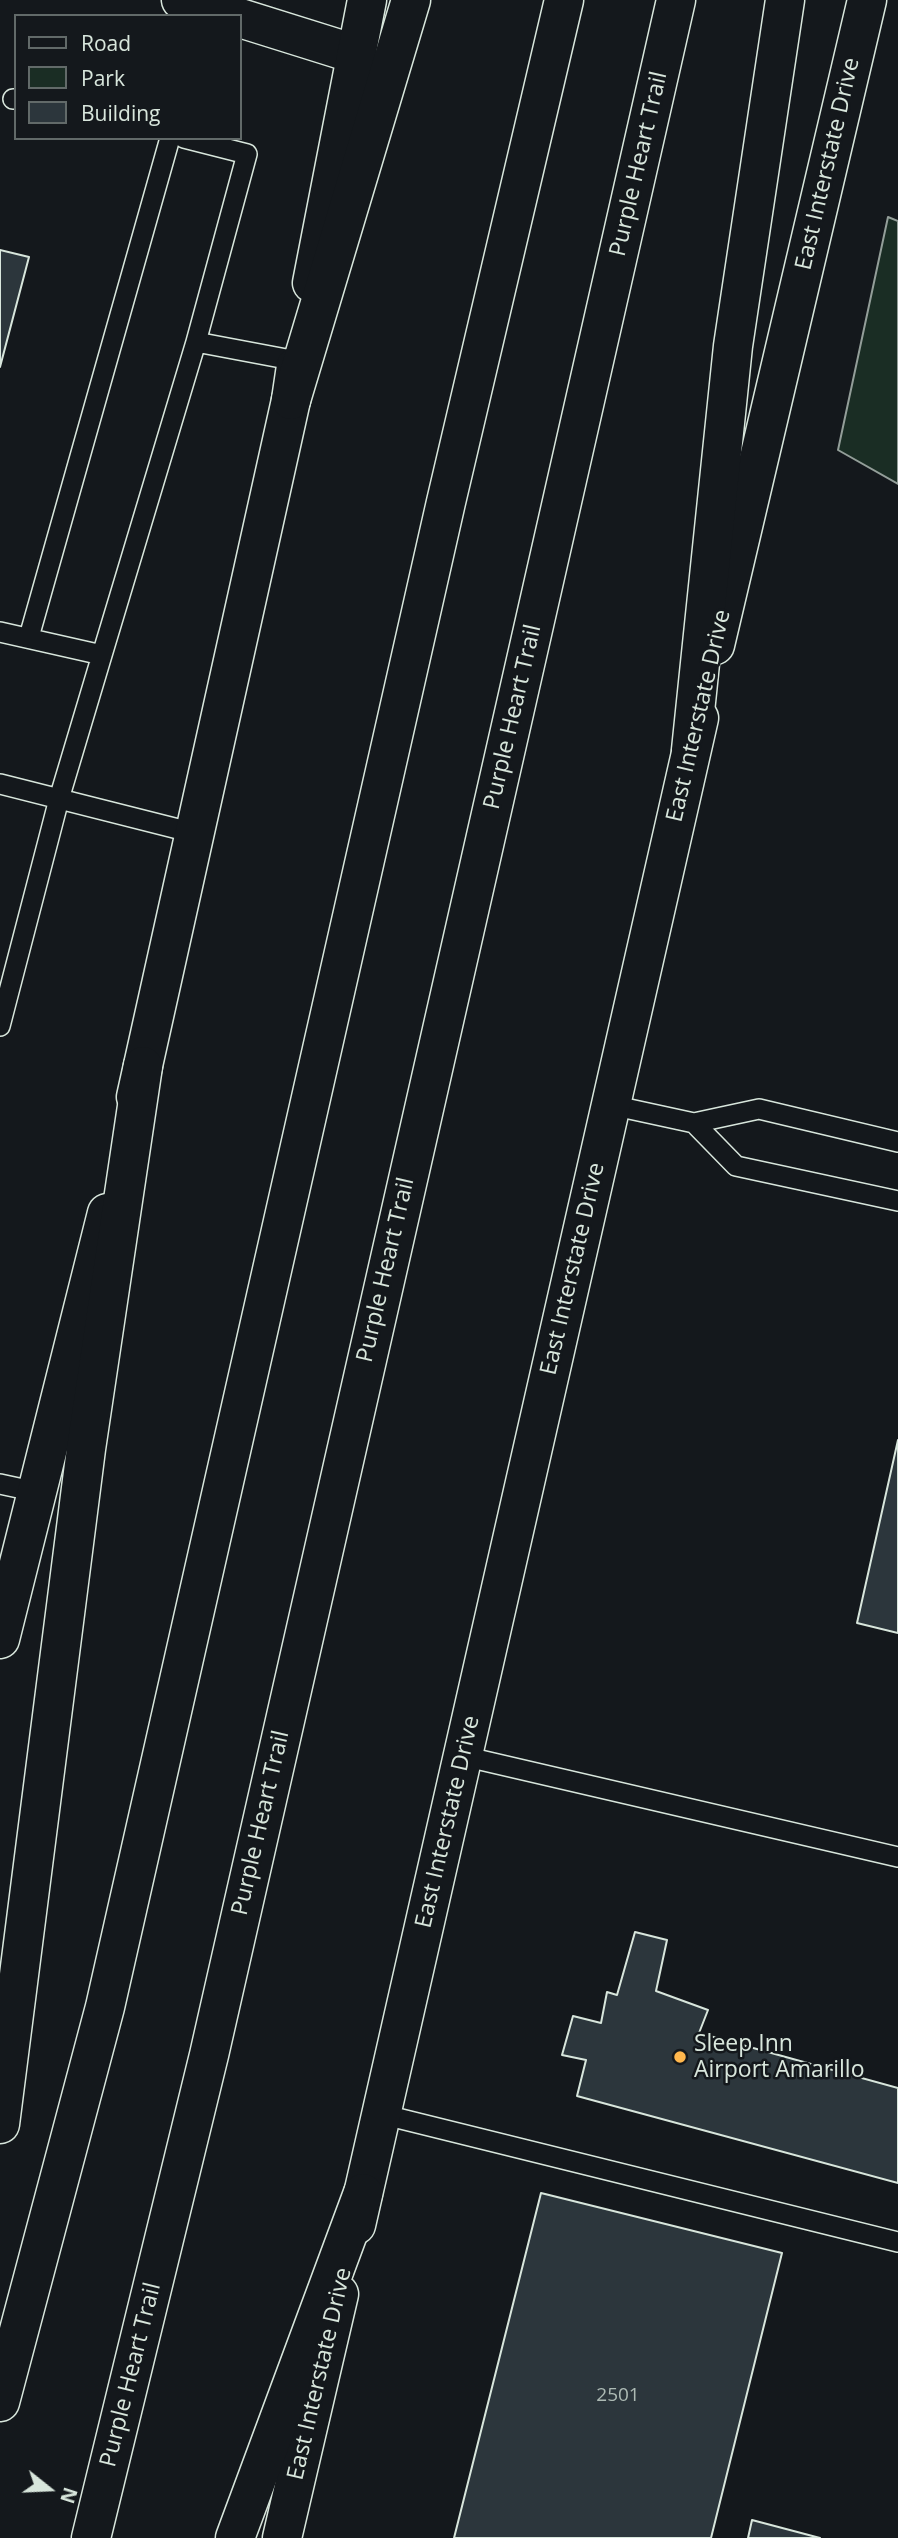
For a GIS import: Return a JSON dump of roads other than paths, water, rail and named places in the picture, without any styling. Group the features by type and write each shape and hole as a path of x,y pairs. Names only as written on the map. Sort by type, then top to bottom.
{"main road":[{"path":"2,1619 37,1492 143,1066 291,400 367,0"},
{"path":"291,400 411,0"},
{"path":"0,2402 104,2007 446,502 564,0"},
{"name":"Purple Heart Trail","path":"91,2538 209,2056 676,0"},
{"path":"691,750 733,346 785,0"},
{"name":"East Interstate Drive","path":"282,2538 747,505 867,0"},
{"path":"242,20 355,54"},
{"path":"0,2124 86,1449 143,1066"},
{"path":"235,2538 363,2193"}],"lane":[{"path":"29,637 169,140"},
{"path":"0,1026 59,799 197,342 247,153 192,140"},
{"path":"197,342 297,361"},
{"path":"0,632 102,655"},
{"path":"0,784 194,833"},
{"path":"611,1105 694,1123 759,1109 898,1142"},
{"path":"694,1123 736,1166 898,1201"},
{"path":"0,1484 37,1492"},
{"path":"463,1756 898,1857"},
{"path":"381,2114 898,2242"}],"place":[{"name":"Sleep Inn Airport Amarillo","path":"680,2057"}]}
